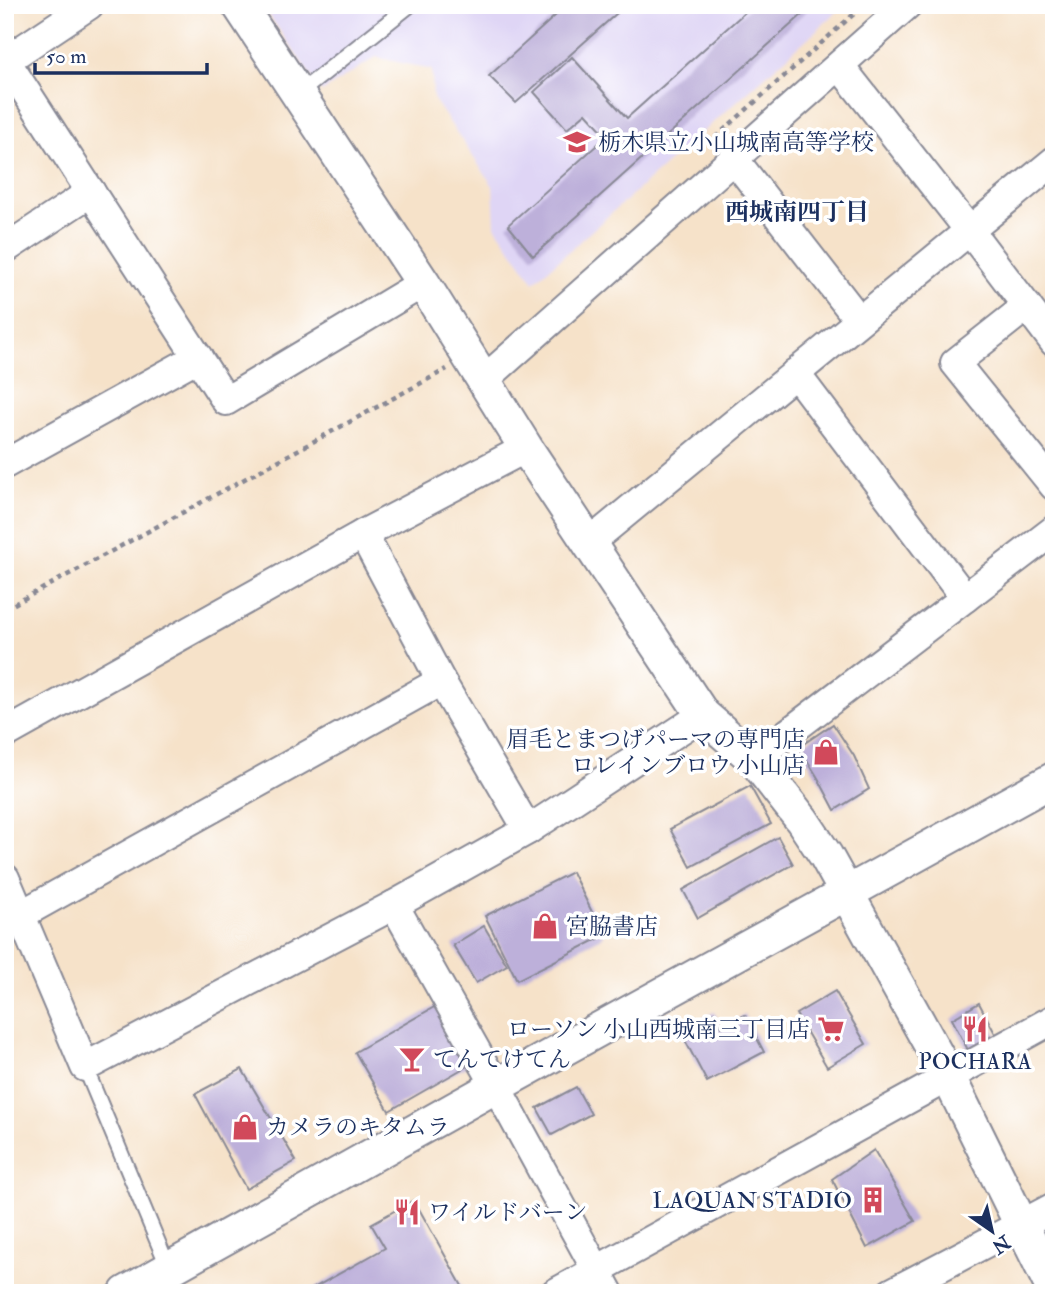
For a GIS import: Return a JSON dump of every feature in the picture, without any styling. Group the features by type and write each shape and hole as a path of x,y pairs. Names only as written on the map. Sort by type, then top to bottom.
{"street":[{"path":"89,5 5,61 226,401 423,283"},
{"path":"239,5 423,283 526,448 703,715 754,759 802,820 826,856 948,1076 1054,1291"},
{"path":"484,380 907,5"},
{"path":"840,66 1054,342"},
{"path":"734,159 859,320"},
{"path":"589,543 1054,161"},
{"path":"5,248 91,192"},
{"path":"1027,306 955,363 1054,486"},
{"path":"5,464 198,357"},
{"path":"795,373 965,598"},
{"path":"5,734 363,534 526,448"},
{"path":"754,759 1054,530"},
{"path":"363,534 441,681 528,831"},
{"path":"13,919 441,681"},
{"path":"5,878 13,919 85,1068 528,831 703,715"},
{"path":"126,1293 173,1281 496,1086 1054,779"},
{"path":"394,905 602,1281"},
{"path":"555,1293 602,1281 948,1076 1054,1019"},
{"path":"891,1293 1054,1207"}],"lane":[{"path":"298,94 410,5"},
{"path":"85,1068 173,1281"}],"shaded area":[{"name":"栃木県立小山城南高等学校","path":"262,5 845,5 534,282 495,226 493,186 433,98 432,70 376,57 322,92"}],"building":[{"path":"567,5 626,5 516,103 489,76"},
{"path":"753,5 813,5 533,256 508,225 607,136 586,113 567,129 534,92 572,57 627,118"},
{"path":"833,724 854,756 869,789 835,810 799,747"},
{"path":"750,786 771,824 691,867 670,829"},
{"path":"778,837 793,864 698,918 683,890"},
{"name":"宮脇書店","path":"572,872 604,936 517,980 485,916"},
{"path":"484,926 507,965 476,983 453,945"},
{"name":"ローソン 小山西城南三丁目店","path":"835,991 866,1044 827,1067 796,1014"},
{"name":"POCHARA","path":"979,1003 998,1039 971,1056 952,1019"},
{"name":"てんてけてん","path":"436,1006 469,1065 389,1111 355,1052"},
{"path":"714,1012 722,1027 745,1015 764,1052 707,1082 680,1031"},
{"name":"カメラのキタムラ","path":"242,1069 296,1161 246,1189 195,1094"},
{"path":"576,1087 591,1114 552,1135 537,1108"},
{"name":"LAQUAN STADIO","path":"874,1150 915,1221 867,1248 832,1179"},
{"path":"414,1200 466,1293 314,1293 312,1289 385,1248 371,1224"}],"place":[{"name":"栃木県立小山城南高等学校","path":"577,142"},
{"name":"眉毛とまつげパーマの専門店 ロレインブロウ 小山店","path":"826,752"},
{"name":"宮脇書店","path":"545,926"},
{"name":"ローソン 小山西城南三丁目店","path":"831,1029"},
{"name":"POCHARA","path":"975,1029"},
{"name":"てんてけてん","path":"412,1059"},
{"name":"カメラのキタムラ","path":"245,1127"},
{"name":"LAQUAN STADIO","path":"873,1200"},
{"name":"ワイルドバーン","path":"407,1212"}],"district":[{"name":"西城南四丁目","path":"797,212"}]}
